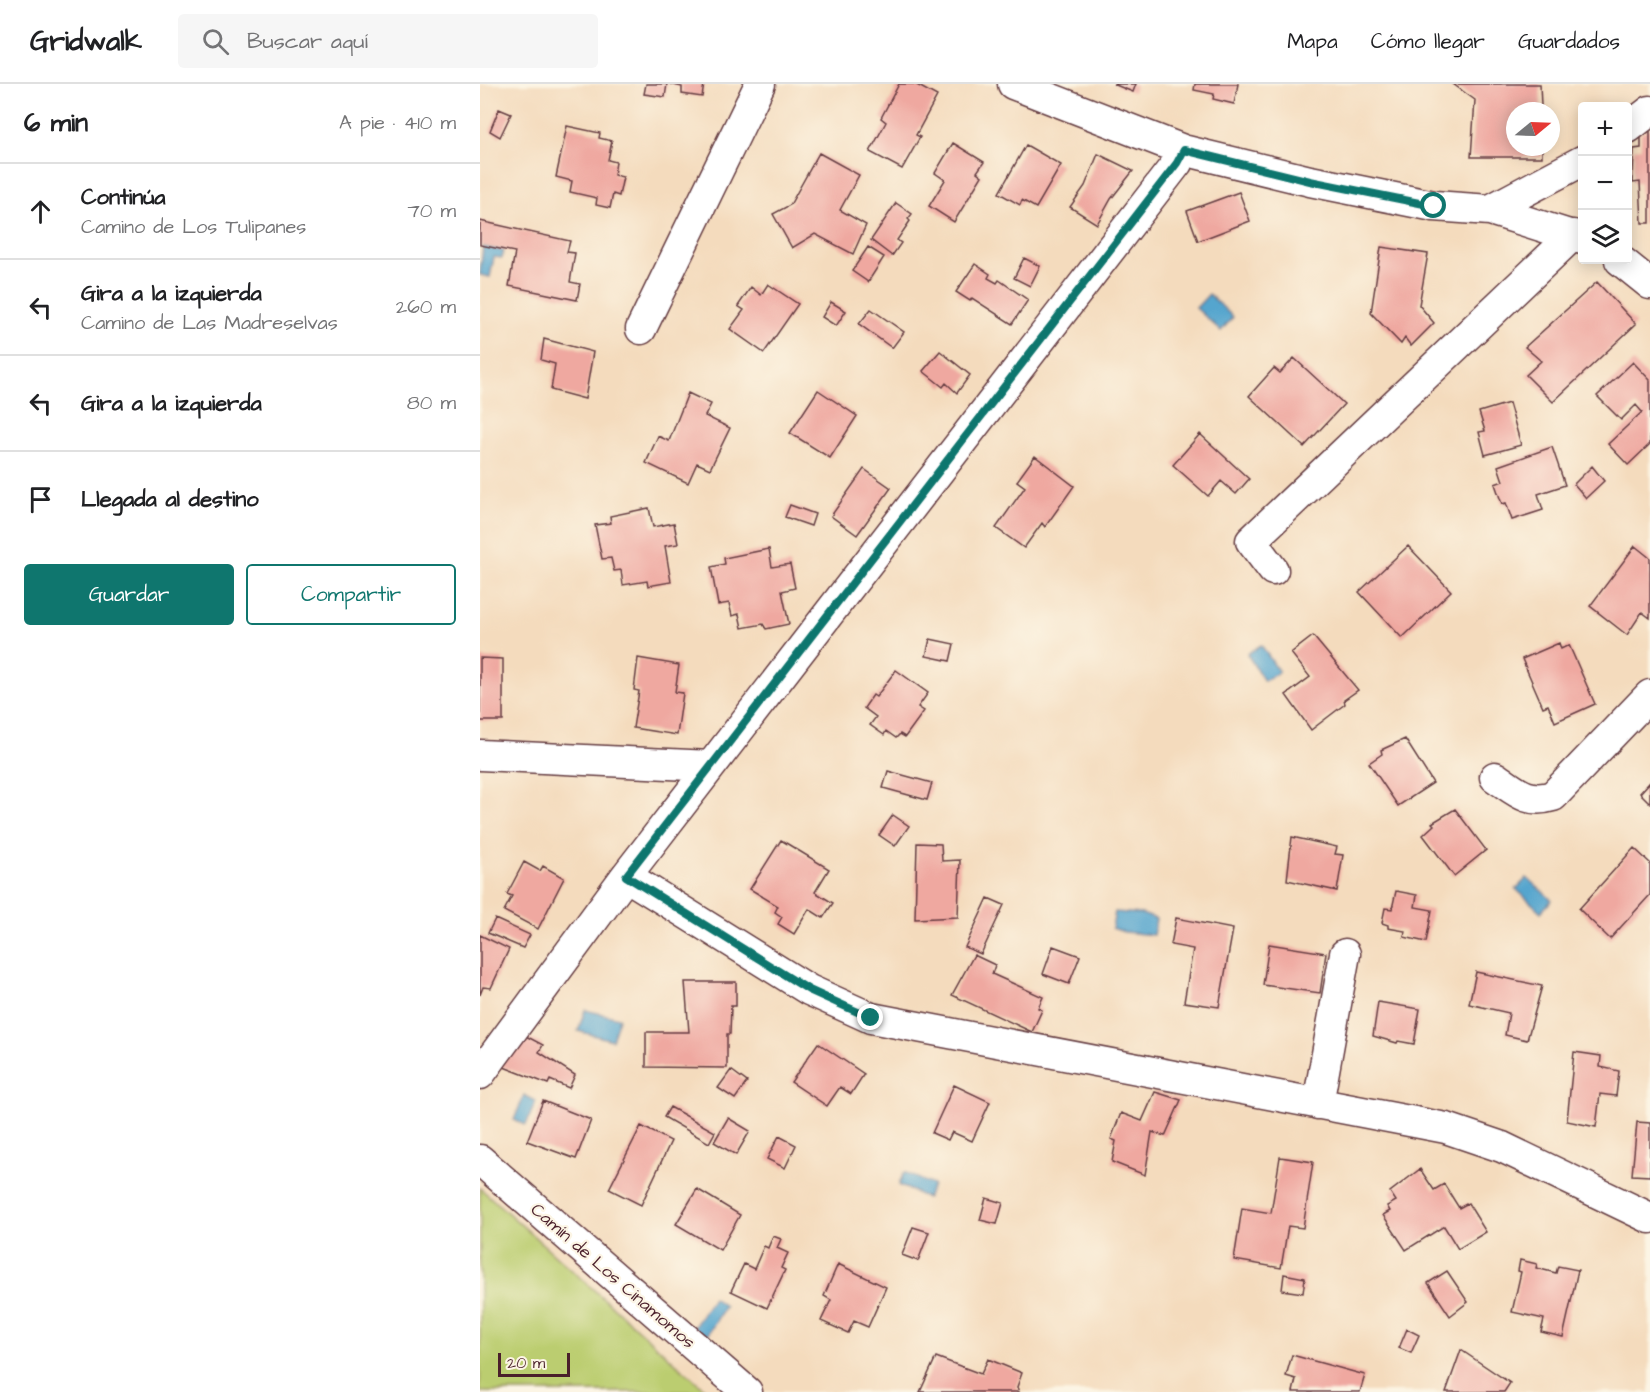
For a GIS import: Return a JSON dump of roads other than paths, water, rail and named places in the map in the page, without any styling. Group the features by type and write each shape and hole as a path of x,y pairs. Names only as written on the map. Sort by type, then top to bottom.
{"street":[{"path":"640,329 760,84"},
{"path":"1013,84 1184,150 1310,181 1434,206 1490,210 1578,237"},
{"path":"1632,125 1650,111"},
{"path":"480,1074 626,876 1177,163 1184,150"},
{"path":"1490,210 1578,162"},
{"path":"1273,570 1251,541 1578,237"},
{"path":"1625,264 1650,284"},
{"path":"1495,777 1524,796 1539,801 1553,796 1650,695"},
{"path":"480,755 711,765"},
{"path":"626,876 809,990 871,1018 1446,1128 1502,1148 1650,1218"},
{"path":"1318,1104 1345,954"},
{"name":"Camín de Los Cinamomos","path":"480,1160 747,1392"}],"water":[{"path":"483,247 504,251 502,258 494,257 490,277 480,275"},
{"path":"1209,294 1233,317 1221,331 1196,308"},
{"path":"1261,645 1279,672 1264,681 1247,654"},
{"path":"1527,878 1552,900 1541,912 1516,889"},
{"path":"1115,912 1142,914 1156,919 1153,935 1124,932 1112,928"},
{"path":"585,1010 619,1018 612,1040 578,1031"},
{"path":"524,1095 536,1101 526,1125 514,1120"},
{"path":"904,1172 933,1185 927,1198 899,1185"},
{"path":"713,1298 725,1306 707,1336 694,1327"}]}
